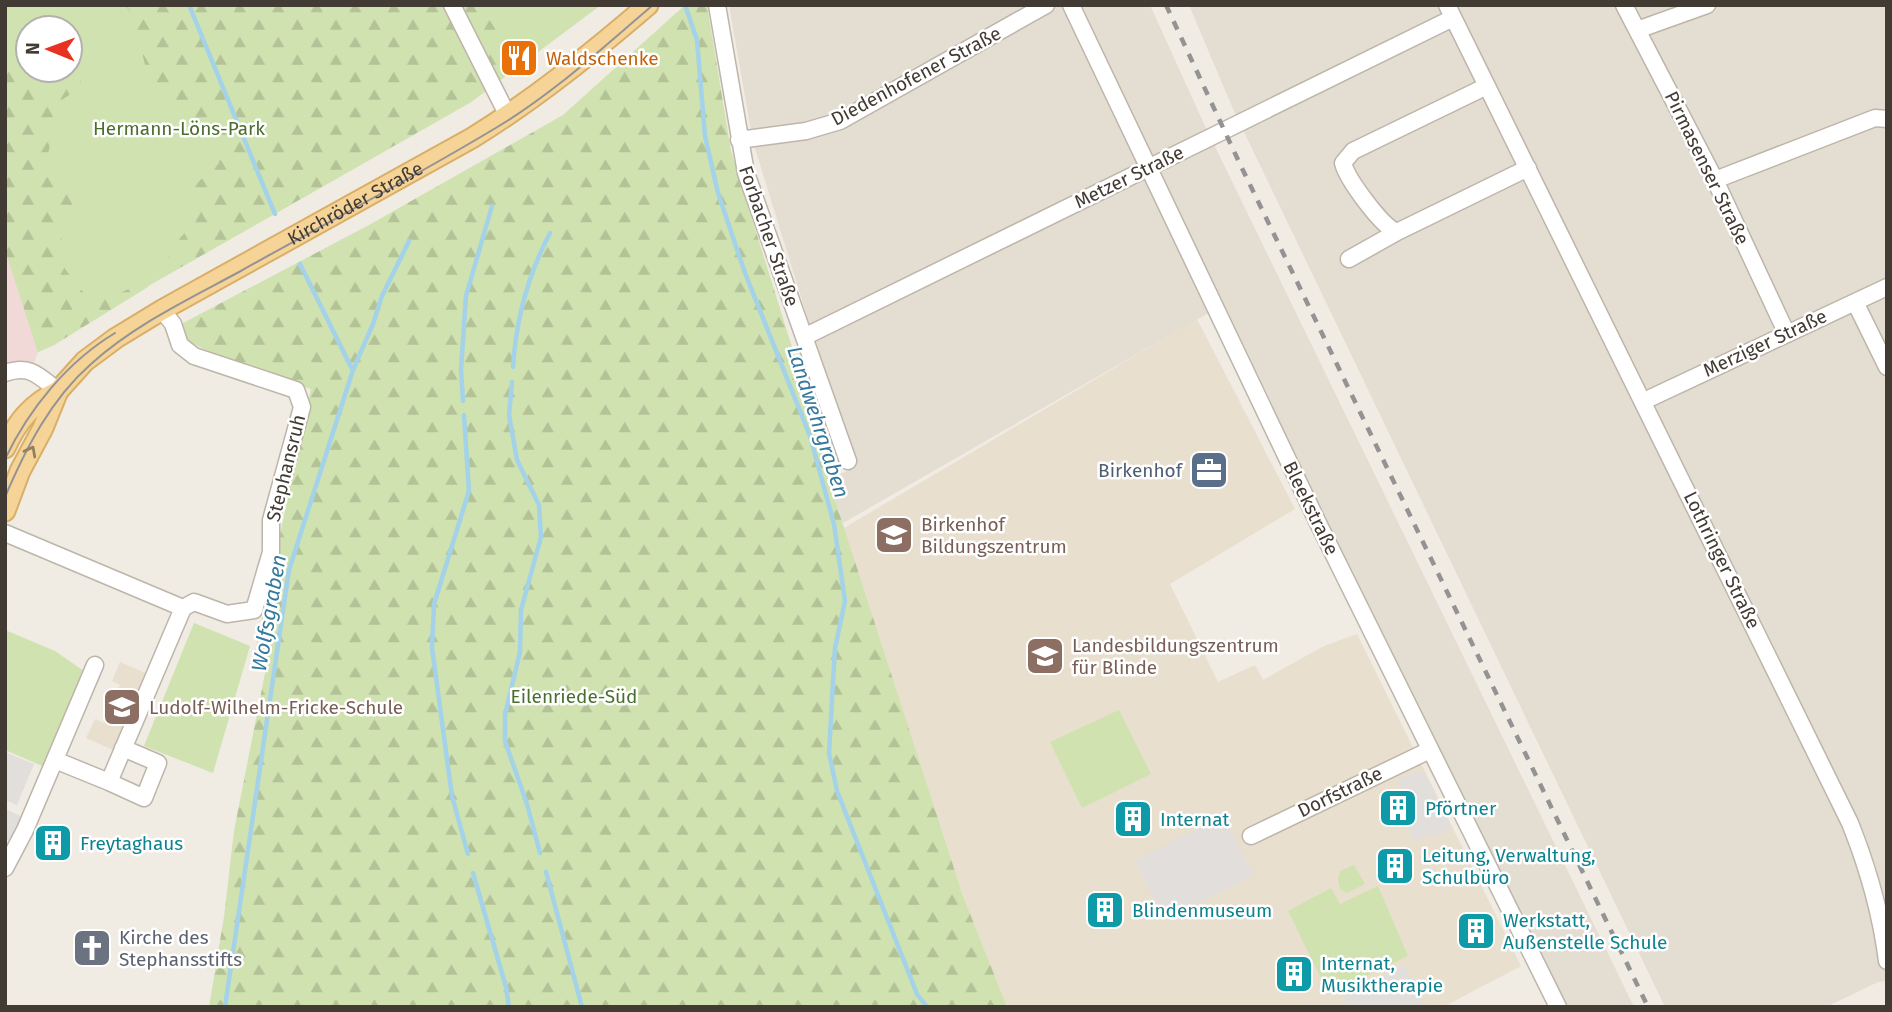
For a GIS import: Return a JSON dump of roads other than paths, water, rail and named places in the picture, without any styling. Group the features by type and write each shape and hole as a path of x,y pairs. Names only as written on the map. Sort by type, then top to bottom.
{"main road":[{"name":"Kirchröder Straße","path":"5,511 20,471 43,428 58,391 85,361 116,338 163,310 508,116 560,79 648,5"},
{"name":"Kirchröder Straße","path":"5,449 28,410 42,398 58,391"}],"street":[{"path":"452,5 508,116"},
{"name":"Forbacher Straße","path":"717,5 746,173 848,461"},
{"name":"Diedenhofener Straße","path":"739,140 806,131 840,121 1046,5"},
{"name":"Bleekstraße","path":"1071,5 1283,451 1558,1007"},
{"name":"Pirmasenser Straße","path":"1624,5 1715,180 1786,332"},
{"path":"1637,30 1707,5"},
{"name":"Metzer Straße","path":"804,337 1148,168 1450,11"},
{"name":"Lothringer Straße","path":"1450,11 1850,823 1866,864 1881,919 1887,961"},
{"path":"1397,232 1390,230 1373,209 1345,172 1343,163 1353,151 1487,86"},
{"path":"1715,180 1875,118 1887,119"},
{"path":"1349,259 1397,232 1528,168"},
{"name":"Merziger Straße","path":"1644,401 1887,286"},
{"path":"1855,302 1887,367"},
{"name":"Stephansruh","path":"5,533 183,608 194,602 227,614 254,610 271,552 271,520 302,407 296,390 194,356 180,345 173,324 163,310"},
{"path":"5,373 19,368 31,371 58,391"},
{"path":"109,782 183,608"},
{"path":"5,868 25,830 95,665"},
{"path":"55,760 145,798 158,763 123,748"},
{"name":"Dorfstraße","path":"1251,836 1430,750"}],"waterway":[{"path":"189,5 275,214"},
{"name":"Landwehrgraben","path":"686,8 697,40 705,136 718,193 745,273 810,436 834,524 845,601 835,648 829,753 837,791 917,994 927,1007"},
{"path":"463,401 461,370 466,296 492,206"},
{"path":"513,367 524,298 550,233"},
{"name":"Wolfsgraben","path":"225,1007 289,570 353,370 382,296 409,241"},
{"path":"300,264 352,369"},
{"path":"512,382 509,415 517,460 539,505 541,537 521,610 520,652 505,715 505,741 527,804 540,853"},
{"path":"464,415 469,491 434,604 432,648 452,796 468,854"},
{"path":"546,872 582,1007"},
{"path":"473,873 506,987 509,1007"}],"tram line":[{"path":"5,497 31,443 52,409 91,364 125,337 463,148 515,116 576,70 653,5"},
{"path":"5,459 26,422 51,388 81,358 115,333"}],"railway":[{"path":"1166,5 1239,162 1648,1007"}],"place":[{"name":"Waldschenke","path":"519,58"},
{"name":"Birkenhof","path":"1209,470"},
{"name":"Birkenhof Bildungszentrum","path":"894,535"},
{"name":"Landesbildungszentrum für Blinde","path":"1045,656"},
{"name":"Ludolf-Wilhelm-Fricke-Schule","path":"122,707"},
{"name":"Pförtner","path":"1398,808"},
{"name":"Internat","path":"1133,819"},
{"name":"Freytaghaus","path":"53,843"},
{"name":"Leitung, Verwaltung, Schulbüro","path":"1395,866"},
{"name":"Blindenmuseum","path":"1105,910"},
{"name":"Werkstatt, Außenstelle Schule","path":"1476,931"},
{"name":"Kirche des Stephansstifts","path":"92,948"},
{"name":"Internat, Musiktherapie","path":"1294,974"}],"park label":[{"name":"Hermann-Löns-Park","path":"179,128"},
{"name":"Eilenriede-Süd","path":"574,696"}]}
